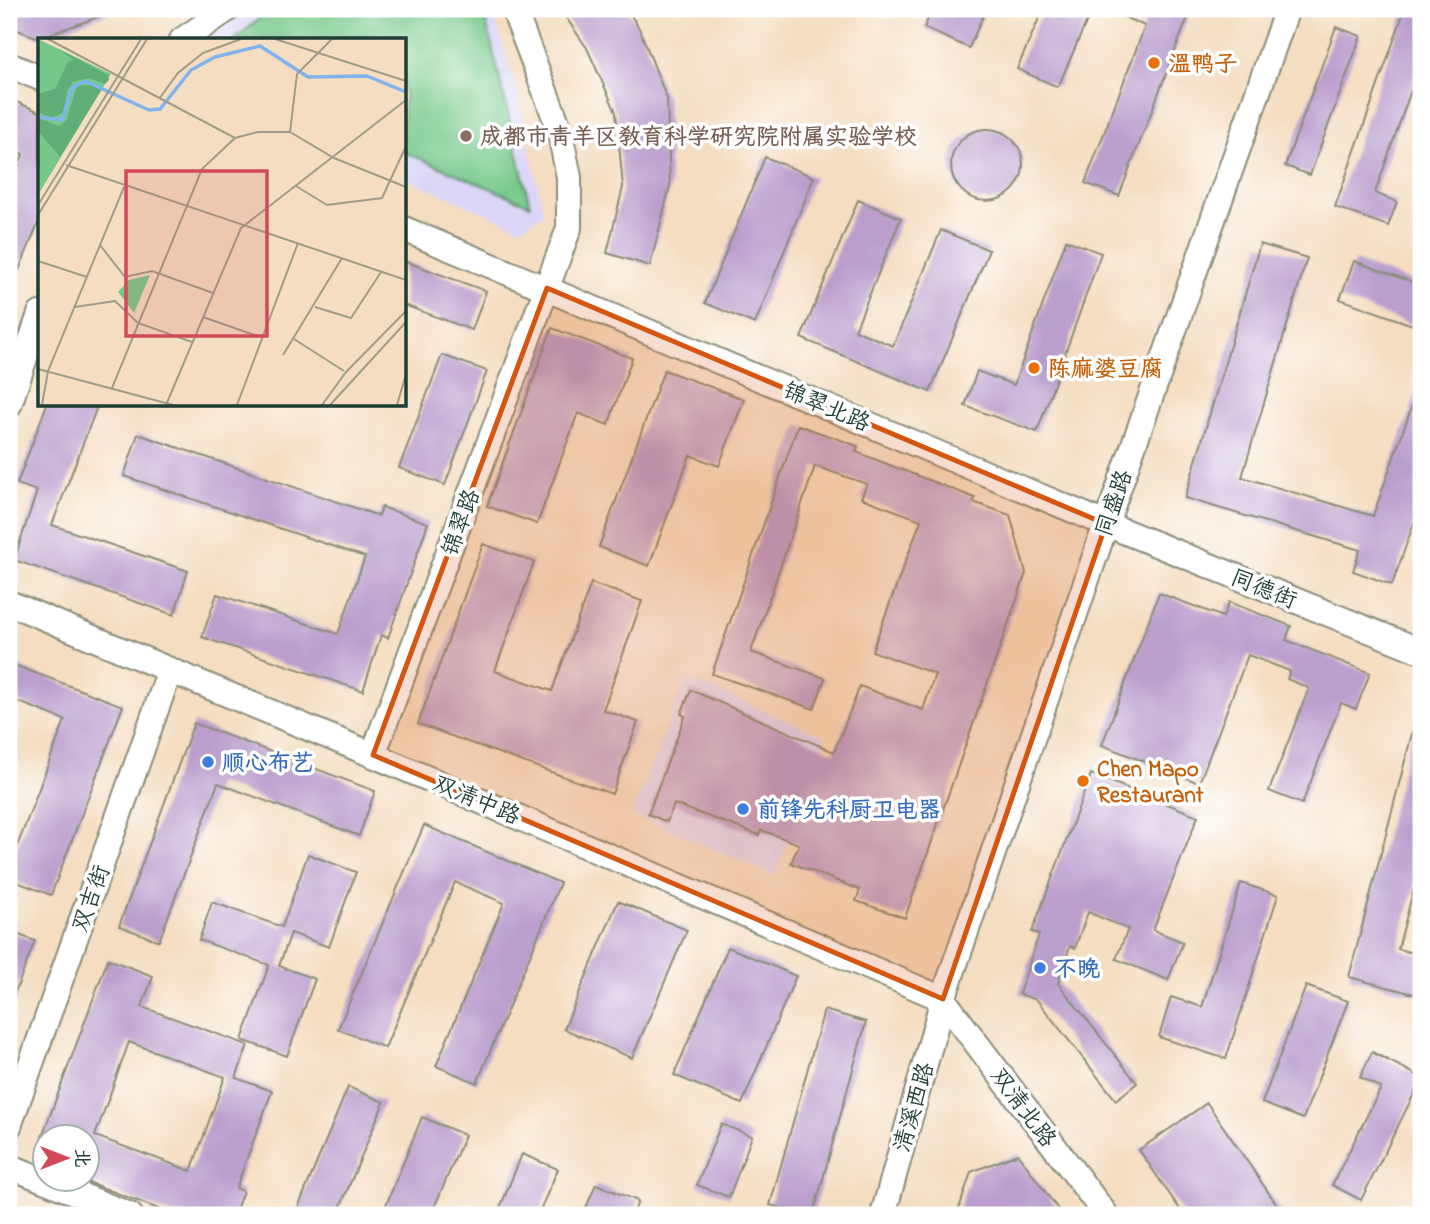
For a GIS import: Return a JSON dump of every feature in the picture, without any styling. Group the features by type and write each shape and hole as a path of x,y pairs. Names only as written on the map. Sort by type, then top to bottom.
{"street":[{"path":"185,38 228,9"},
{"name":"锦翠路","path":"373,755 569,228 569,177 559,128 517,18 517,9"},
{"name":"同盛路","path":"943,999 1287,9"},
{"path":"9,65 38,77"},
{"name":"锦翠北路","path":"406,230 1106,524"},
{"path":"9,405 38,320"},
{"name":"同德街","path":"1106,524 1421,651"},
{"name":"双清中路","path":"9,603 373,755 943,999"},
{"name":"双吉街","path":"9,1126 170,670"},
{"name":"清溪西路","path":"883,1215 943,999"},
{"name":"双清北路","path":"943,999 1106,1215"},
{"path":"9,1166 130,1215"}],"highlighted area":[{"path":"547,288 1106,524 943,999 373,755"}],"shaded area":[{"name":"成都市青羊区教育科学研究院附属实验学校","path":"249,9 492,9 518,94 544,214 520,228 406,179 406,38 210,38"},
{"path":"686,677 826,737 775,876 632,814"}],"green space":[{"name":"成都市青羊区教育科学研究院附属实验学校","path":"271,9 477,9 487,25 530,205 406,153 406,38 236,38"}],"building":[{"path":"9,9 115,11 39,38 9,27"},
{"path":"560,9 627,9 640,30 667,99 670,186 650,266 607,253 623,187 616,112 587,48"},
{"path":"932,9 986,9 969,48 924,28"},
{"path":"1043,9 1092,9 1058,87 1017,69"},
{"path":"1105,9 1191,9 1119,196 1085,183 1145,26"},
{"path":"1405,9 1421,9 1421,62 1375,193 1397,202 1388,226 1335,207"},
{"path":"1336,27 1361,36 1310,175 1285,166"},
{"path":"9,99 38,111 38,224 9,294 9,189 23,154 9,148"},
{"path":"987,129 1001,132 1013,139 1020,151 1023,165 1020,179 1013,191 1001,198 987,201 973,198 961,191 954,179 951,165 954,151 961,139 973,132"},
{"path":"765,157 814,177 755,324 705,303"},
{"path":"858,200 901,218 855,330 893,346 941,230 989,250 930,392 801,338"},
{"path":"1066,240 1101,253 1037,432 965,406 977,371 1014,385"},
{"path":"1260,244 1307,258 1242,477 1373,516 1421,386 1421,503 1392,585 1353,571 1360,550 1185,498"},
{"path":"1354,261 1421,285 1421,328 1340,299"},
{"path":"406,262 486,291 472,330 406,306"},
{"path":"552,328 632,358 608,425 578,413 537,524 487,506"},
{"path":"442,355 487,371 445,485 399,468"},
{"path":"664,370 744,399 719,466 690,455 649,566 599,547"},
{"path":"46,406 97,406 52,525 188,571 174,615 14,560 37,491 17,484"},
{"path":"798,425 858,446 856,452 975,498 973,502 1010,515 1026,573 905,918 856,901 860,890 791,863 799,844 761,830 759,835 674,804 667,822 648,814 685,716 681,714 691,690 834,752 860,686 923,710 935,674 872,651 921,520 861,498 867,484 815,466 751,652 825,678 814,709 712,674"},
{"path":"138,434 379,516 382,507 428,523 388,638 381,635 363,691 202,637 217,594 338,634 365,557 124,476"},
{"path":"483,544 534,562 495,671 552,691 591,583 642,601 603,710 638,722 612,794 418,724"},
{"path":"1159,593 1223,617 1229,602 1291,626 1286,640 1370,673 1356,709 1341,703 1302,804 1269,791 1309,688 1287,679 1290,671 1248,655 1199,783 1102,745"},
{"path":"9,663 123,706 51,895 9,879 9,868 65,720 9,698"},
{"path":"1415,722 1421,723 1421,861 1398,949 1421,955 1421,996 1349,977"},
{"path":"194,723 375,791 359,836 218,783 159,941 119,926"},
{"path":"1091,774 1198,816 1153,930 1183,942 1168,980 1116,959 1128,929 1088,912 1075,948 1070,946 1058,983 1137,1083 1116,1100 1037,1000 1019,994 1039,934 1032,932"},
{"path":"424,825 560,883 477,1083 436,1066 504,903 455,882 385,1048 338,1029"},
{"path":"308,854 356,872 329,947 291,933 279,966 315,979 287,1056 242,1040 269,965 199,940 212,902 282,927"},
{"path":"1241,883 1278,895 1226,1059 1159,1037 1171,997 1202,1007"},
{"path":"618,901 687,930 632,1058 564,1029"},
{"path":"9,931 35,941 10,1005 9,1005"},
{"path":"728,947 796,976 742,1104 674,1075"},
{"path":"108,959 153,976 142,1007 248,1045 236,1078 272,1091 236,1188 243,1191 234,1215 174,1215 102,1187 102,1139 191,1171 225,1077 129,1042 100,1122 48,1122"},
{"path":"1306,986 1348,1001 1303,1119 1262,1103"},
{"path":"824,1010 866,1022 813,1215 805,1215 770,1205"},
{"path":"1372,1052 1421,1077 1421,1080 1361,1200 1332,1185 1381,1088 1360,1077"},
{"path":"348,1087 384,1102 337,1215 295,1215"},
{"path":"1207,1103 1284,1215 1184,1215 1139,1150"},
{"path":"422,1117 465,1135 431,1215 382,1215"},
{"path":"721,1124 752,1136 729,1197 697,1185"},
{"path":"522,1154 558,1169 538,1215 497,1215"},
{"path":"1018,1154 1062,1215 957,1215 971,1172"},
{"path":"596,1184 638,1201 633,1215 583,1215"}],"place":[{"name":"温鸭子","path":"1154,63"},
{"name":"成都市青羊区教育科学研究院附属实验学校","path":"466,136"},
{"name":"陈麻婆豆腐","path":"1034,368"},
{"name":"顺心布艺","path":"208,762"},
{"name":"Chen Mapo Restaurant","path":"1083,781"},
{"name":"前锋先科厨卫电器","path":"743,809"},
{"name":"不晚","path":"1040,968"}]}
